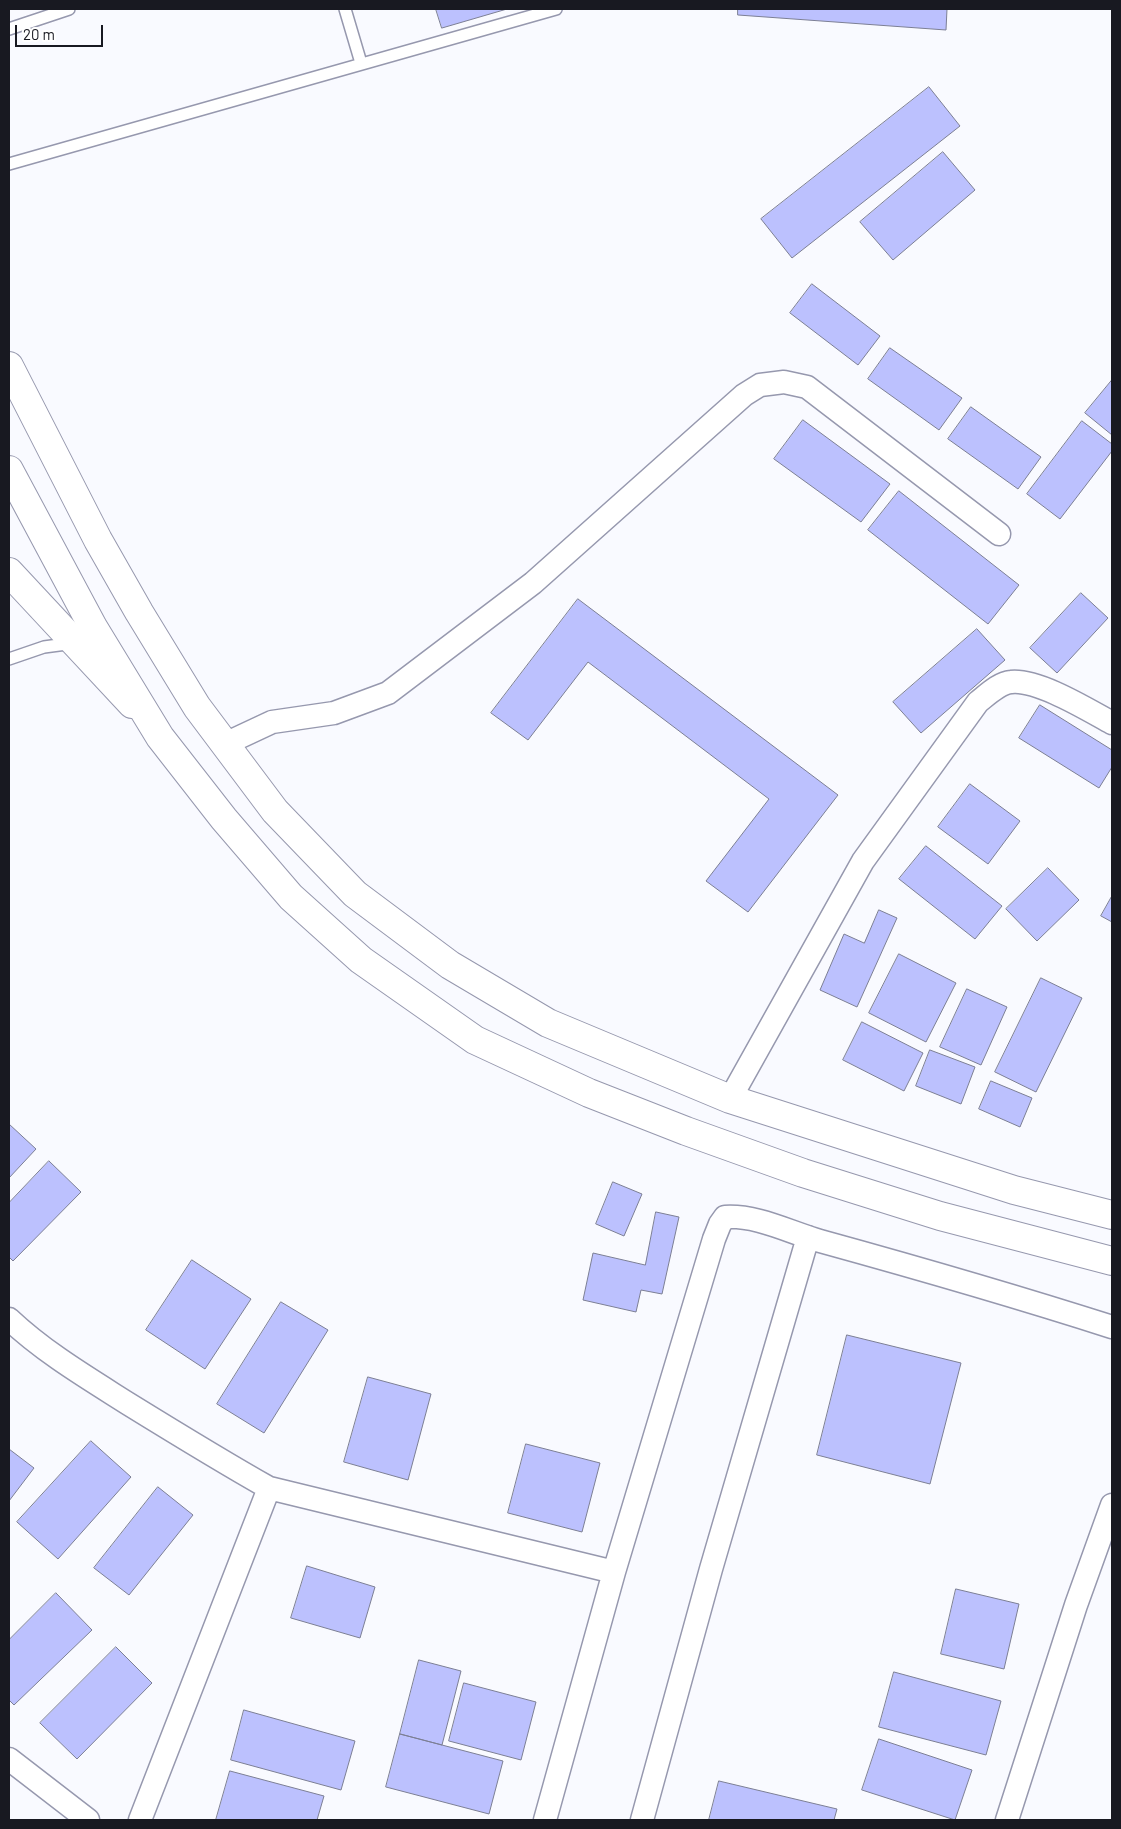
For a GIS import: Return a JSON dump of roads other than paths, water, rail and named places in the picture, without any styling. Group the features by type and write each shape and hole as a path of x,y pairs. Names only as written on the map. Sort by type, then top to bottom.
{"main road":[{"path":"9,366 98,540 139,612 197,706 275,811 355,894 450,965 548,1023 730,1099 1014,1190 1112,1215"},
{"path":"9,470 93,626 160,737 224,819 291,897 361,960 475,1040 589,1093 686,1131 803,1172 940,1216 1112,1261"},
{"path":"9,572 155,728"}],"street":[{"path":"225,744 272,722 334,714 388,693 533,583 744,395 760,385 784,382 808,387 999,534"},
{"path":"730,1099 863,861 978,702 992,690 1010,681 1046,689 1112,723"},
{"path":"545,1820 614,1572 714,1239 725,1217 736,1216 757,1220 808,1237 990,1288 1112,1327"},
{"path":"642,1820 711,1569 808,1237"},
{"path":"9,1319 28,1338 78,1372 222,1462 269,1488 614,1572"},
{"path":"140,1820 269,1488"},
{"path":"1007,1820 1076,1605 1112,1505"},
{"path":"9,1759 88,1820"}],"lane":[{"path":"9,29 69,9"},
{"path":"345,9 361,63"},
{"path":"9,164 556,9"},
{"path":"9,659 44,647 76,643"}]}
